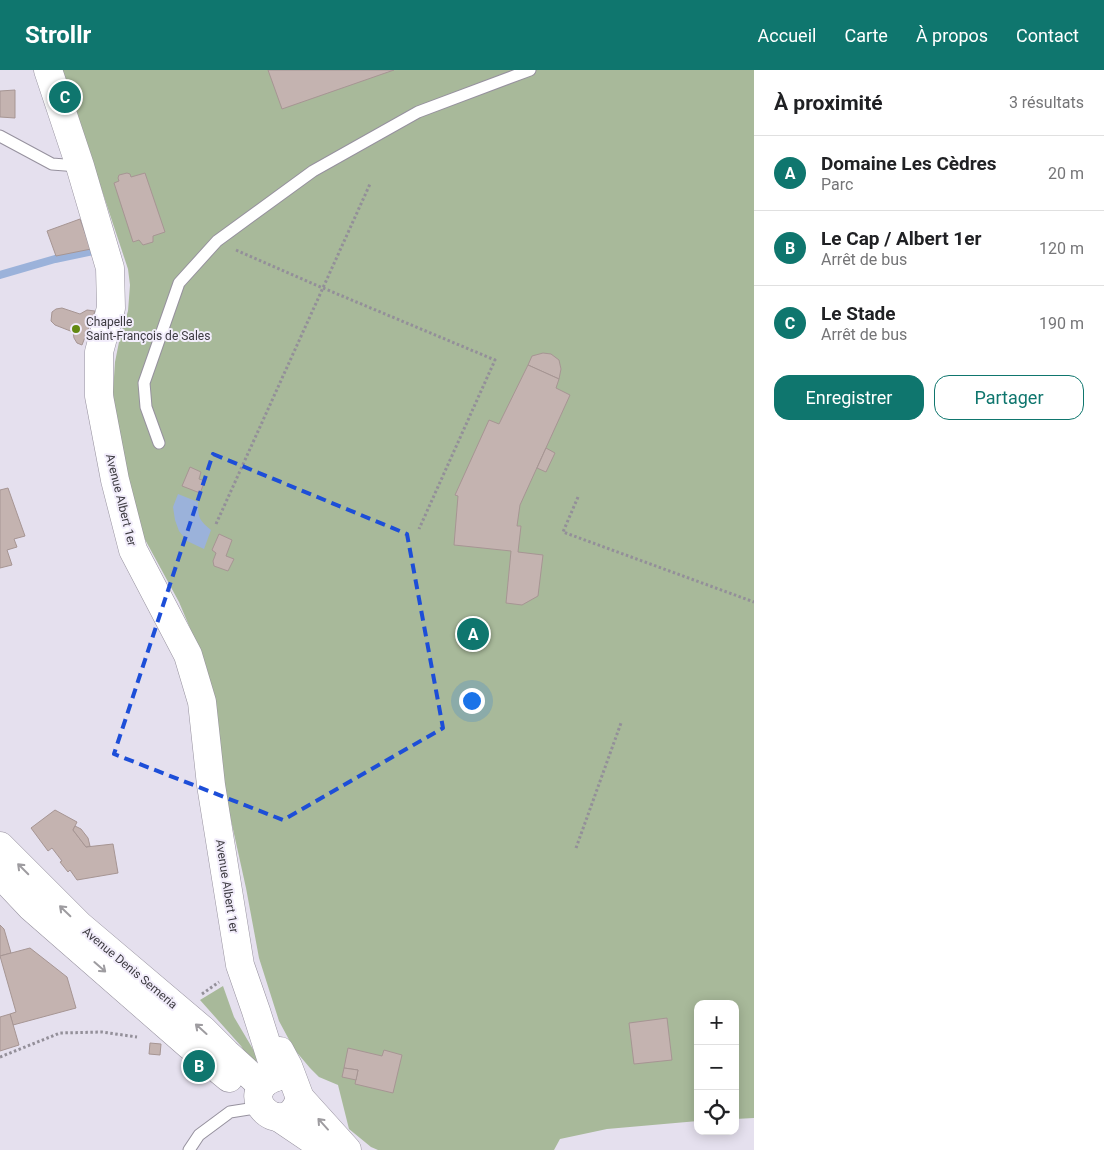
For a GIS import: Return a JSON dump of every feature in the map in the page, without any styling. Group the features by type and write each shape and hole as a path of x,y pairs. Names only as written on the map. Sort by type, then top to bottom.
{"street":[{"name":"Avenue Albert 1er","path":"48,70 80,166 110,268 111,308 100,352 98,396 115,480 133,550 188,655 202,702 211,785 240,965 256,1011 288,1066 276,1096"},
{"name":"Avenue Denis Semeria","path":"0,846 38,899"},
{"name":"Avenue Denis Semeria","path":"0,874 79,925 203,1030 226,1053 276,1096 347,1150"},
{"name":"Avenue Denis Semeria","path":"276,1096 326,1150"}],"lane":[{"path":"159,443 146,407 144,383 179,283 217,241 313,171 418,112 530,70"},
{"path":"0,136 52,164 80,166"},
{"path":"189,1150 200,1136 230,1112 276,1096"}],"path":[{"path":"216,524 370,184"},
{"path":"217,241 495,360 419,529"},
{"path":"578,497 563,532 754,602"},
{"path":"576,848 621,722"},
{"path":"201,995 225,978"},
{"path":"0,1056 60,1033 102,1032 140,1037"}],"highlighted area":[{"path":"213,454 407,534 443,728 283,820 114,754"}],"green space":[{"path":"62,70 754,70 754,1118 739,1119 739,1000 694,1000 694,1121 607,1129 560,1139 554,1150 378,1150 371,1147 349,1129 338,1085 319,1077 310,1068 294,1049 279,1021 259,958 223,784 215,703 206,666 179,602 142,534 120,447 113,392 115,362 128,311 130,285 128,269"},
{"path":"223,986 234,1017 257,1056 258,1060 254,1062 250,1060 241,1046 200,1000"}],"water":[{"path":"178,494 198,502 200,518 211,530 204,549 187,541 179,531 173,507"}],"building":[{"path":"268,70 394,70 282,109"},
{"path":"15,90 15,118 0,117 0,91"},
{"path":"127,173 131,177 145,173 165,232 153,236 153,242 143,245 139,240 133,242 114,183 119,181 119,175"},
{"path":"80,219 91,249 56,256 47,231"},
{"name":"Chapelle Saint-François de Sales","path":"62,308 80,314 87,310 95,311 82,345 77,343 73,332 55,325 51,321 52,312"},
{"path":"543,353 551,354 559,360 561,369 559,379 528,365 532,356"},
{"path":"528,365 559,379 556,388 570,395 520,505 517,526 521,526 518,552 543,555 538,596 522,605 506,603 511,551 454,545 458,496 455,495 489,420 499,424"},
{"path":"546,448 555,453 546,472 537,468"},
{"path":"190,467 201,472 199,479 205,481 200,493 182,486"},
{"path":"8,488 25,536 14,539 17,547 7,550 12,565 0,568 0,490"},
{"path":"219,534 232,540 226,556 234,559 228,571 214,566 213,561 216,553 212,550"},
{"path":"55,810 77,822 73,830 86,847 113,844 118,873 77,880 70,870 68,872 52,848 48,851 31,828"},
{"path":"75,826 81,829 88,838 90,846 86,847 73,830"},
{"path":"0,925 4,929 11,953 0,956"},
{"path":"30,948 67,977 76,1008 13,1025 10,1014 16,1012 0,956"},
{"path":"10,1014 19,1045 0,1051 0,1017"},
{"path":"667,1018 672,1060 634,1064 629,1023"},
{"path":"150,1043 161,1044 160,1055 149,1054"},
{"path":"348,1048 382,1056 384,1050 402,1055 393,1093 355,1084 358,1070 344,1068"},
{"path":"344,1068 358,1070 356,1080 342,1077"}],"waterway":[{"path":"0,275 55,259 93,251"}],"place":[{"name":"Le Stade","path":"65,97"},
{"name":"Chapelle Saint-François de Sales","path":"76,329"},
{"name":"Domaine Les Cèdres","path":"473,634"},
{"name":"Le Cap / Albert 1er","path":"199,1066"}]}
